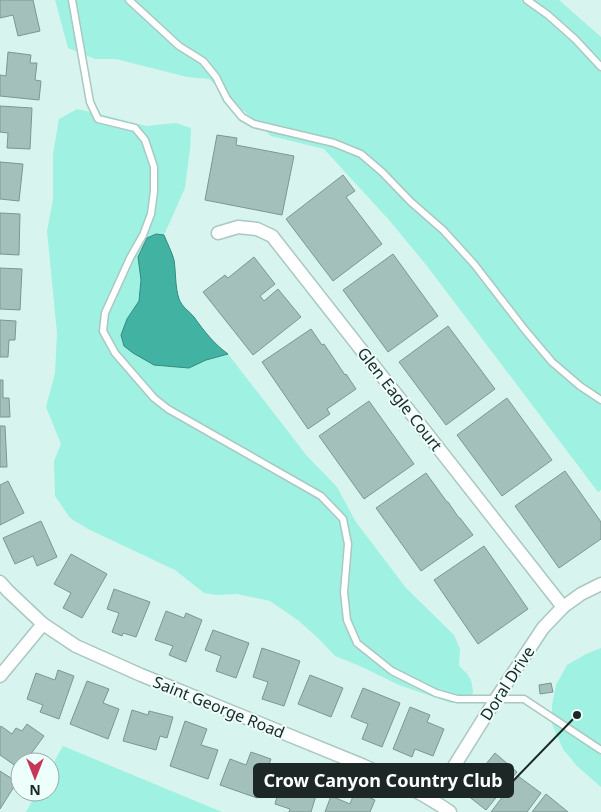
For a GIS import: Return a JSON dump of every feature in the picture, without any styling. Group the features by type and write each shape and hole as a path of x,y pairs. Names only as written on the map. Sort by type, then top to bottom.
{"street":[{"name":"Glen Eagle Court","path":"218,233 238,227 257,229 272,236 563,607"},
{"name":"Saint George Road","path":"0,582 43,624 70,642 141,675 394,779 431,799 450,812"},
{"name":"Doral Drive","path":"431,799 443,784 543,628 563,607 581,594 601,584"},
{"path":"0,676 43,624"}],"lane":[{"path":"72,0 90,102 98,119 135,128 145,140 154,167 154,191 151,214 105,313 103,331 115,353 154,398 168,410 321,496 343,519 348,544 344,592 347,620 357,643 392,671 436,693 457,699 524,699 601,750"},
{"path":"129,0 179,46 203,61 216,77 227,99 242,117 254,124 334,143 362,154 443,230 474,264 552,362 580,386 601,400"},
{"path":"528,0 575,39 601,67"}],"shaded area":[{"path":"55,0 559,0 601,37 601,490 598,492 427,266 389,220 324,149 271,136 209,79 187,77 116,59 95,59 68,48"},
{"path":"77,109 146,126 176,123 191,128 185,188 164,235 174,260 180,302 218,346 228,354 307,456 337,487 356,522 406,588 454,635 460,649 459,666 470,678 473,688 473,693 464,702 451,703 399,685 335,656 299,621 270,601 237,594 217,595 204,593 175,570 88,529 70,518 55,496 54,461 61,444 46,407 55,373 57,333 47,231 53,200 53,154 59,119"},
{"path":"156,234 164,235 172,254 180,302 218,346 228,354 206,360 189,368 154,365 124,346 121,335 127,319 139,301 141,280 138,257 147,238"},
{"path":"601,648 601,787 577,766 563,749 552,724 552,705 556,685 567,665"},
{"path":"63,746 222,812 26,812 32,802 60,802 60,752"}],"building":[{"path":"0,0 33,0 40,31 18,36 13,15 0,18"},
{"path":"8,52 31,55 30,63 37,63 35,80 41,81 39,100 0,96 0,75 6,76"},
{"path":"0,106 32,108 30,149 7,148 8,133 0,132"},
{"path":"217,135 237,138 236,145 294,156 282,215 205,200"},
{"path":"0,162 23,164 19,201 0,199"},
{"path":"343,175 355,191 346,197 382,244 333,281 286,219"},
{"path":"0,213 20,214 19,255 0,254"},
{"path":"393,254 438,316 388,352 343,290"},
{"path":"254,257 275,284 260,296 264,301 278,289 301,317 253,355 203,292 225,275 228,278"},
{"path":"0,268 22,269 20,310 0,309"},
{"path":"0,320 16,321 15,340 9,340 8,357 0,357"},
{"path":"448,326 495,389 446,425 399,362"},
{"path":"311,329 356,389 327,409 330,414 308,429 262,362"},
{"path":"0,380 3,380 3,398 9,398 10,417 0,417"},
{"path":"507,398 552,460 502,496 457,435"},
{"path":"369,401 414,464 364,499 319,436"},
{"path":"0,426 5,426 7,467 0,467"},
{"path":"565,471 601,522 601,539 559,568 515,506"},
{"path":"426,473 473,535 421,571 376,508"},
{"path":"8,481 24,513 0,525 0,485"},
{"path":"41,521 57,557 37,566 33,556 15,564 3,538"},
{"path":"484,546 528,609 478,644 434,580"},
{"path":"71,554 107,574 82,618 63,608 71,593 54,584"},
{"path":"114,589 150,602 136,637 123,633 122,636 112,632 119,613 107,609"},
{"path":"166,611 184,618 186,613 202,620 186,662 169,655 173,646 155,640"},
{"path":"213,630 249,643 236,678 216,671 221,656 205,650"},
{"path":"262,648 300,661 284,706 262,699 268,682 253,677"},
{"path":"58,670 74,676 59,719 40,712 43,705 27,699 36,673 55,680"},
{"path":"310,675 343,688 331,717 298,704"},
{"path":"87,681 109,689 103,703 119,709 108,739 70,724"},
{"path":"551,683 553,692 540,694 539,685"},
{"path":"363,688 400,703 382,747 362,739 368,724 351,717"},
{"path":"410,707 430,715 427,722 444,729 433,756 415,749 412,757 393,749"},
{"path":"132,710 148,715 149,711 173,717 167,738 160,736 156,750 123,741"},
{"path":"185,721 207,729 201,745 218,750 208,779 170,766"},
{"path":"27,724 44,736 32,752 10,752 10,762 0,755 0,728 1,726 12,734 16,728 22,731"},
{"path":"251,752 271,759 257,798 220,785 230,759 246,765"},
{"path":"495,753 517,772 486,810 463,792"},
{"path":"0,771 10,777 10,793 0,809"},
{"path":"302,774 321,779 311,812 289,812 290,809 275,804 283,775 300,780"},
{"path":"518,776 541,793 527,812 491,812"},
{"path":"355,791 375,800 370,812 325,812 331,796 350,804"},
{"path":"546,794 568,812 532,812"}],"place":[{"name":"Crow Canyon Country Club","path":"577,715"}]}
